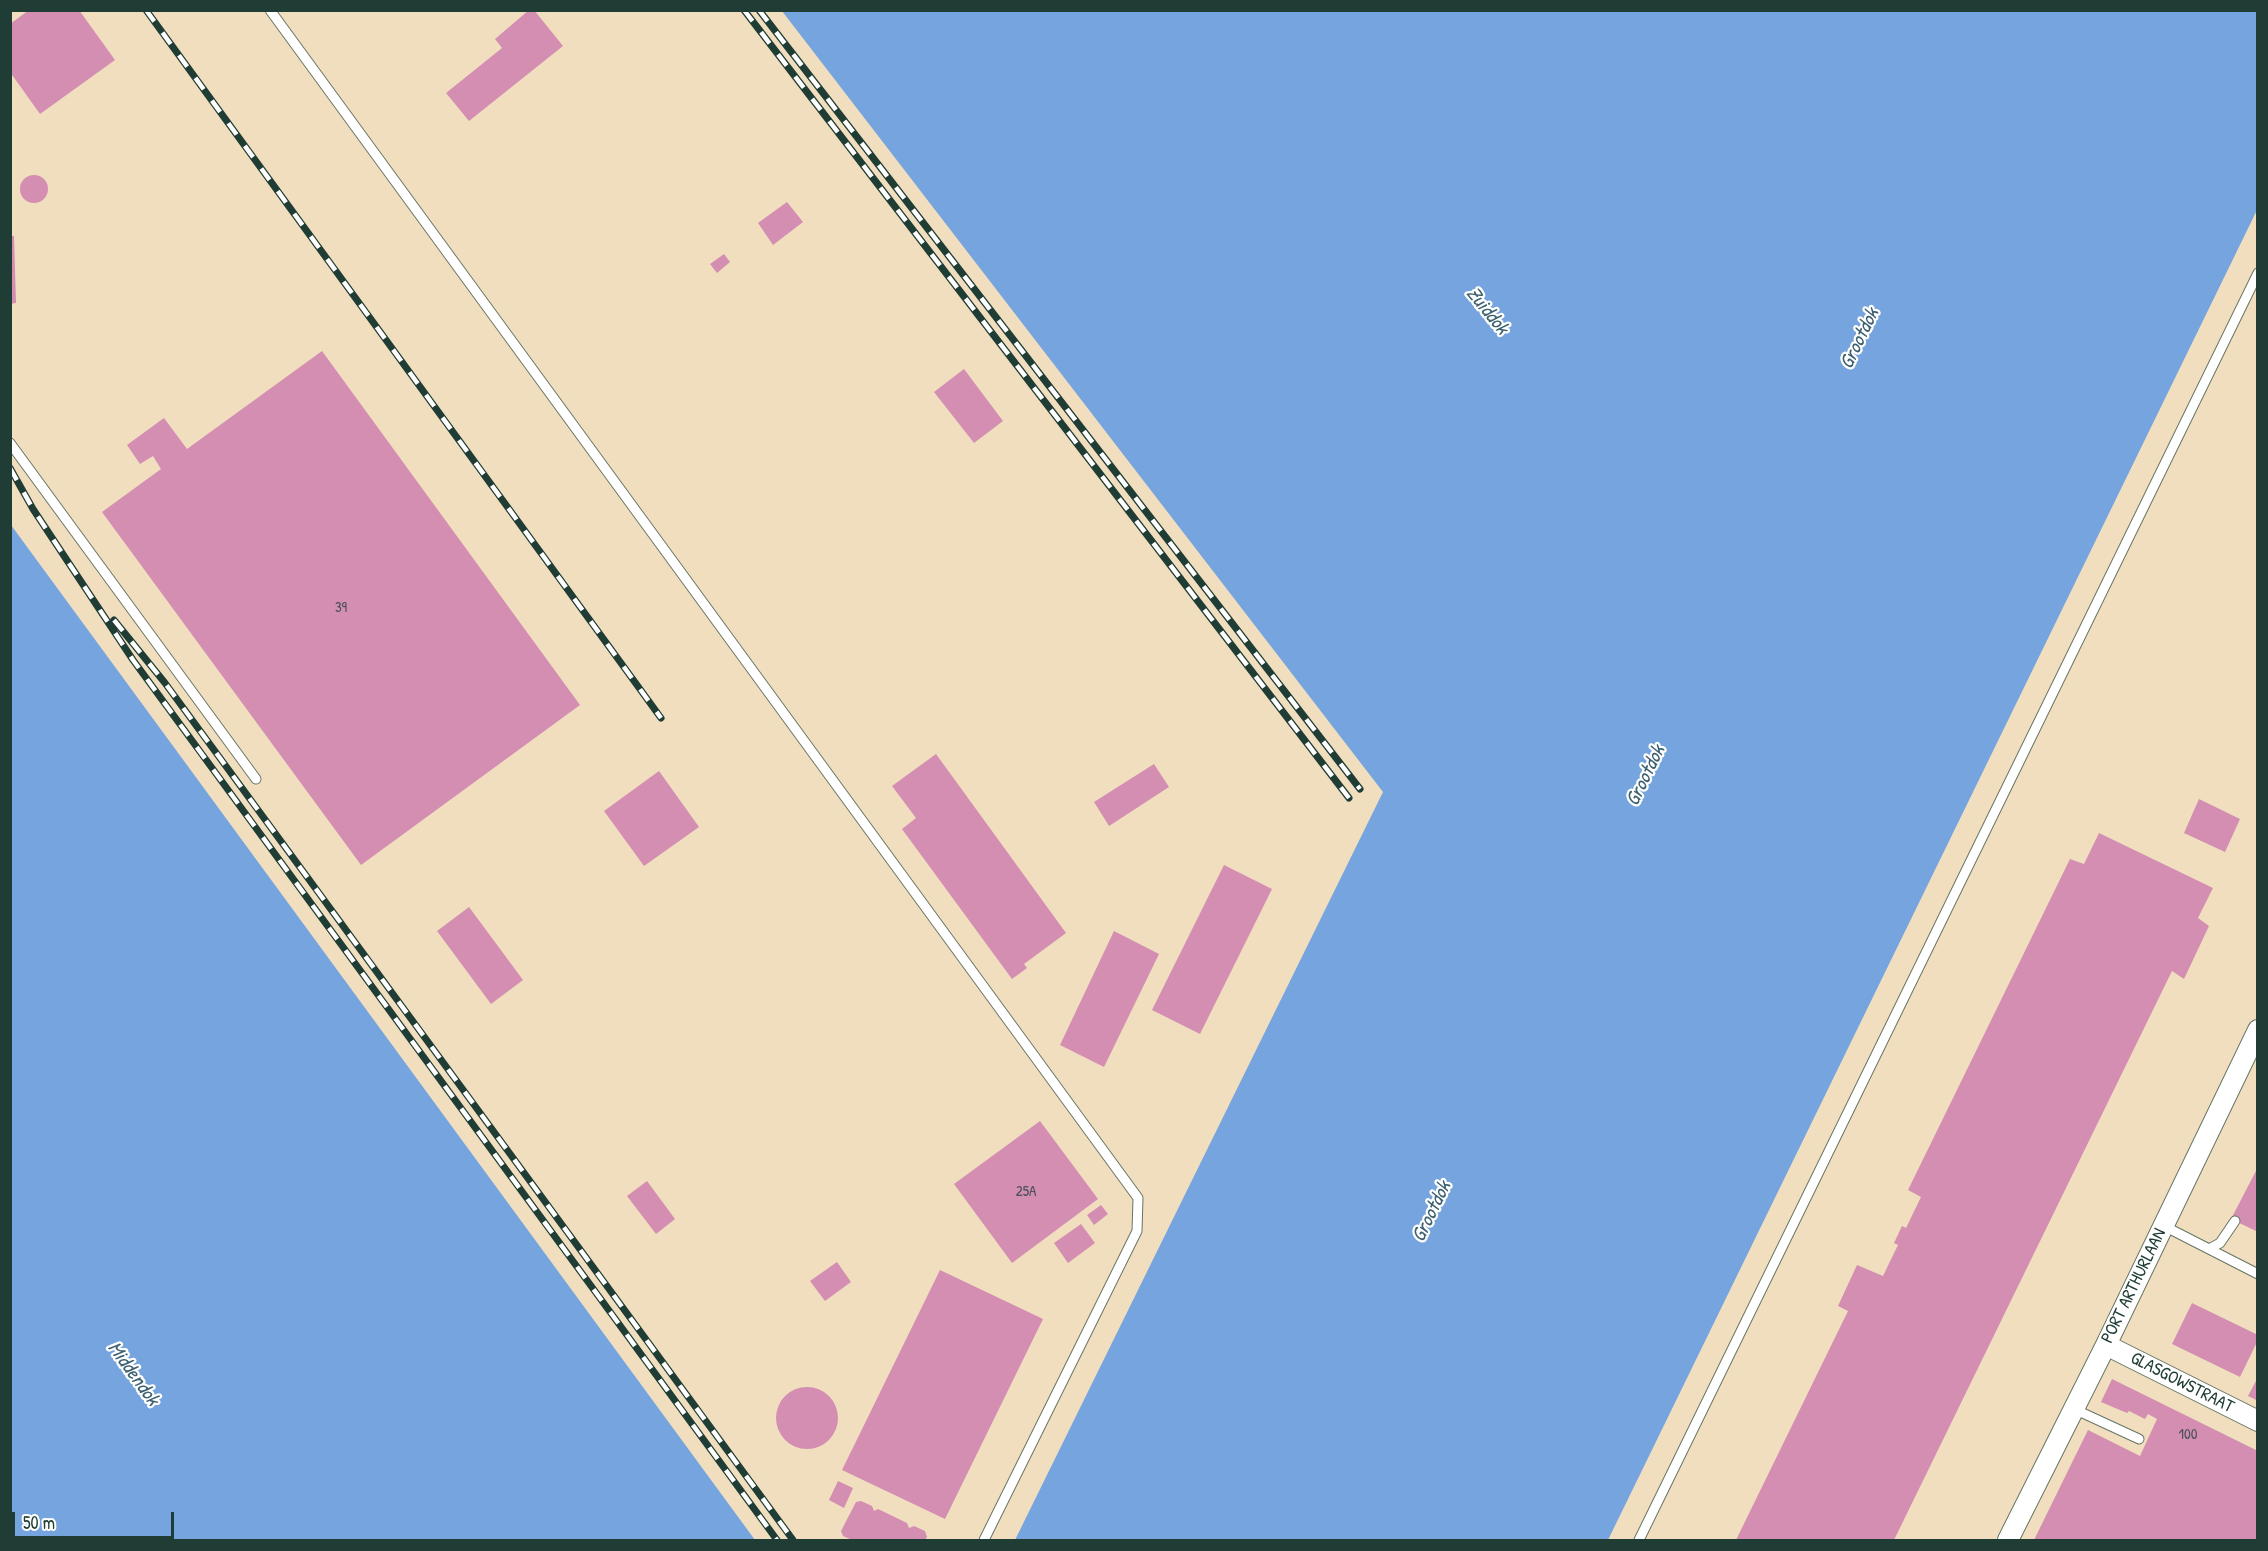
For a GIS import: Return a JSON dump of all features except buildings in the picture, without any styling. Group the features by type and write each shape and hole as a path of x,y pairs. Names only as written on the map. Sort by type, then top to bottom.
{"street":[{"name":"PORT ARTHURLAAN","path":"2008,1540 2106,1345 2258,1030"},
{"name":"GLASGOWSTRAAT","path":"2106,1345 2258,1421"}],"lane":[{"path":"270,10 1138,1198 1137,1231 984,1540"},
{"path":"1639,1540 2258,273"},
{"path":"10,443 256,778"},
{"path":"2209,1249 2220,1243 2235,1221"},
{"path":"2164,1226 2258,1274"},
{"path":"2074,1409 2139,1439"}],"water":[{"path":"782,11 2257,11 2257,210 1608,1540 1015,1540 1383,792"},
{"name":"Middendok","path":"11,525 755,1540 11,1540"}],"railway":[{"path":"146,10 661,718"},
{"path":"744,10 1349,798"},
{"path":"759,10 1360,789"},
{"path":"10,468 33,509 133,660 777,1540"},
{"path":"114,620 165,683 793,1540"}],"water label":[{"name":"Zuiddok","path":"1487,311"},
{"name":"Grootdok","path":"1860,339"},
{"name":"Grootdok","path":"1646,776"},
{"name":"Grootdok","path":"1432,1212"}]}
